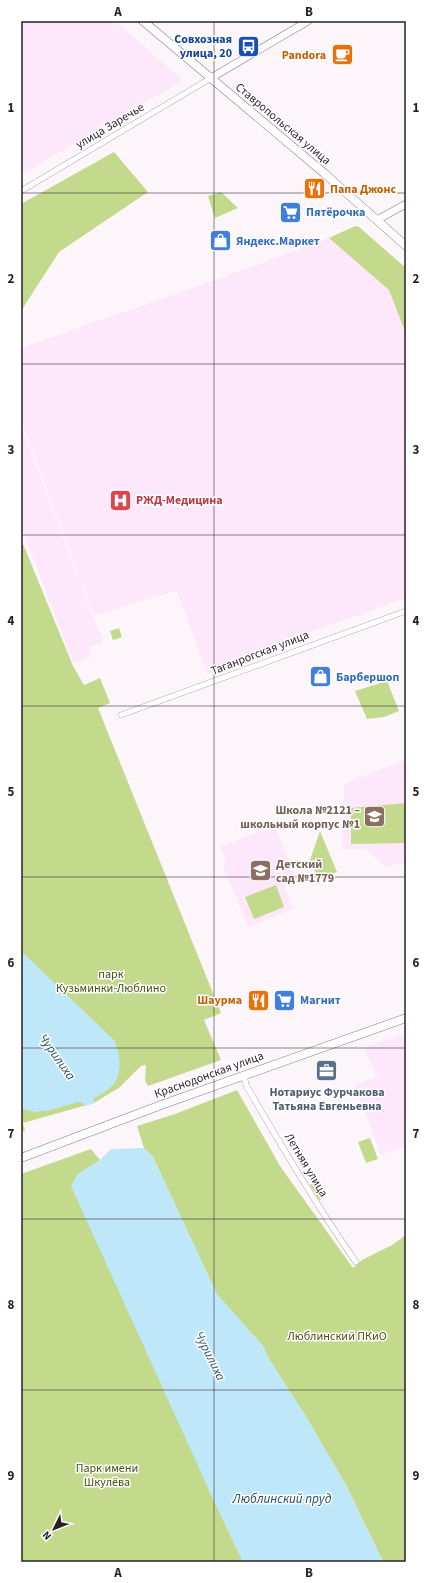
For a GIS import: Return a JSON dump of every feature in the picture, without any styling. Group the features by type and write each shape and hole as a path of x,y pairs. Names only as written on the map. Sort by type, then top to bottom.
{"main road":[{"name":"Ставропольская улица","path":"144,21 406,246"},
{"name":"Краснодонская улица","path":"21,1158 244,1075 406,1018"}],"street":[{"path":"210,78 308,21"},
{"name":"улица Заречье","path":"21,192 210,78"},
{"path":"377,220 406,204"},
{"name":"Таганрогская улица","path":"121,715 406,611"},
{"name":"Летняя улица","path":"244,1075 246,1085 278,1141 325,1219 356,1262"}],"shaded area":[{"path":"21,21 115,21 182,81 21,175"},
{"path":"329,238 389,290 406,334 406,598 265,648 207,674 177,590 94,616 21,420 21,348 224,277"},
{"path":"21,425 103,642 88,647 91,657 73,663 21,526"},
{"name":"Школа №2121 – школьный корпус №1","path":"406,759 406,862 386,867 366,849 342,849 344,784"},
{"name":"Детский сад №1779","path":"275,826 297,880 284,885 293,909 248,927 222,863 226,861 220,847"},
{"path":"406,1033 406,1146 381,1155 355,1085 377,1077 364,1047"}],"green space":[{"path":"114,152 148,192 59,252 21,311 21,204"},
{"path":"221,192 238,208 215,218 208,196"},
{"path":"355,226 359,227 406,268 406,334 389,290 329,238"},
{"name":"парк Кузьминки-Люблино","path":"21,539 73,666 84,685 100,678 110,703 98,708 221,1013 204,1020 221,1060 148,1086 145,1081 146,1065 141,1066 120,1087 94,1103 23,1123 25,1131 21,1132"},
{"path":"119,628 122,637 113,640 110,631"},
{"path":"387,681 399,711 384,717 367,719 355,691"},
{"path":"406,803 406,843 351,844 351,808"},
{"path":"320,831 337,872 318,879 310,860"},
{"path":"276,885 284,907 254,919 245,897"},
{"name":"Люблинский ПКиО","path":"237,1090 280,1166 353,1268 362,1260 392,1245 406,1235 406,1562 383,1562 347,1487 308,1420 269,1359 263,1346 217,1295 153,1157 144,1148 137,1126 175,1114"},
{"path":"370,1138 378,1159 366,1163 358,1142"},
{"name":"Парк имени Шкулёва","path":"91,1149 100,1160 77,1175 209,1490 243,1562 21,1562 21,1174"},
{"path":"317,1180 326,1196 319,1200 310,1185"}],"water":[{"name":"Чурилиха","path":"21,951 114,1040 120,1063 118,1075 113,1085 94,1098 94,1103 86,1106 83,1103 78,1102 51,1110 36,1112 21,1109"},
{"name":"Люблинский пруд","path":"144,1148 153,1157 217,1294 263,1346 269,1359 308,1420 347,1487 383,1562 243,1562 71,1186 77,1175 100,1160 111,1149"}],"place":[{"name":"Совхозная улица, 20","path":"248,46"},
{"name":"Pandora","path":"342,55"},
{"name":"Папа Джонс","path":"315,189"},
{"name":"Пятёрочка","path":"290,212"},
{"name":"Яндекс.Маркет","path":"220,241"},
{"name":"РЖД-Медицина","path":"121,500"},
{"name":"Барбершоп","path":"320,677"},
{"name":"Школа №2121 – школьный корпус №1","path":"375,817"},
{"name":"Детский сад №1779","path":"260,871"},
{"name":"Шаурма","path":"258,1000"},
{"name":"Магнит","path":"284,1000"},
{"name":"Нотариус Фурчакова Татьяна Евгеньевна","path":"327,1071"}]}
